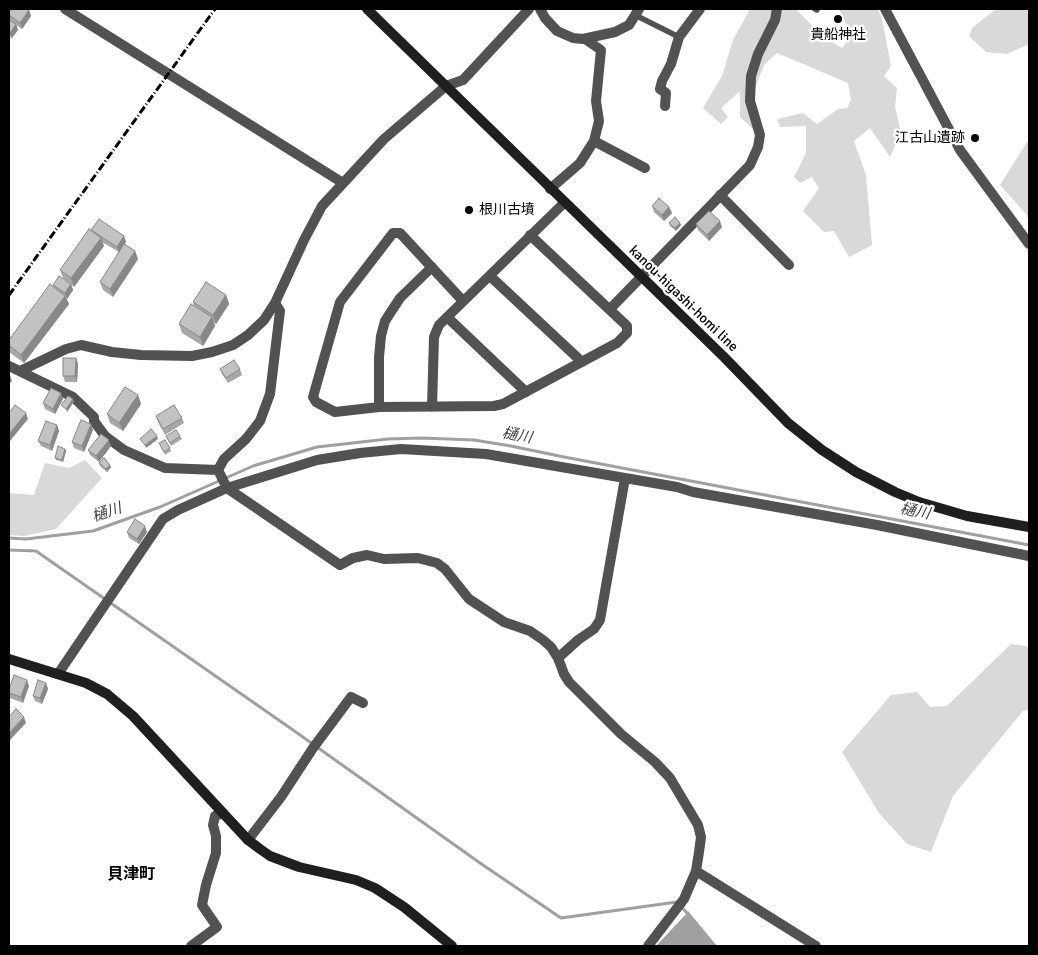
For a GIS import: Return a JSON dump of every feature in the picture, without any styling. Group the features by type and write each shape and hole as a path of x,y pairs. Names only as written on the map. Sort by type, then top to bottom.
{"main road":[{"name":"kanou-higashi-homi line","path":"367,9 641,276 788,423 822,450 856,472 919,502 967,516 1029,527"},
{"path":"9,659 97,688 120,704 248,840 270,856 281,861 315,872 356,880 375,888 404,907 447,945"}],"street":[{"path":"65,9 343,183"},
{"path":"20,371 66,349 81,345 112,352 141,355 192,356 232,345 248,336 264,320 275,303 322,206 384,138 446,86 463,80 529,9"},
{"path":"540,9 545,18 557,31 573,38 585,39 615,32 628,25 637,12"},
{"path":"665,106 666,93 660,89 661,85 671,64 679,37 700,9"},
{"path":"610,309 750,165 758,147 760,135 759,126 750,101 751,76 777,9"},
{"path":"885,9 960,150 1029,244"},
{"path":"550,189 580,163 594,141 599,121 596,101 601,50 585,39"},
{"path":"594,141 645,168"},
{"path":"720,195 789,265"},
{"path":"432,407 434,337 439,325 564,202"},
{"path":"463,301 400,233 393,233 340,302 313,397 316,402 335,412 379,408 494,406 503,404 582,362 617,343 628,334 627,326 530,235"},
{"path":"379,408 380,350 385,321 400,298 432,268"},
{"path":"490,276 582,362"},
{"path":"275,303 280,311 270,394 260,421 246,439 224,459 219,471 227,487 340,565 353,558 367,555 384,559 418,558 437,563 445,569 469,599 504,622 530,631 551,647 569,682 621,734 655,762 670,778 698,825 701,837 696,871 684,899 648,946"},
{"path":"447,317 526,392"},
{"path":"9,366 73,396 94,416 94,421 105,436 124,450 165,468 219,471"},
{"path":"58,674 163,519 227,487 317,460 360,453 401,449 486,454 558,465 877,525 1029,556"},
{"path":"558,658 578,640 594,630 600,620 625,478"},
{"path":"248,840 280,798 351,696 363,703"},
{"path":"191,946 217,927 202,905 216,853 216,836 212,826 215,816 223,813"},
{"path":"696,871 816,946"}],"lane":[{"path":"637,12 679,37"}],"shaded area":[{"path":"750,9 796,9 821,35 842,48 852,35 839,9 878,9 882,19 891,66 884,76 897,88 895,107 901,133 890,157 870,128 854,141 866,175 872,245 849,257 834,231 824,232 803,211 819,188 812,177 800,183 794,177 806,153 806,126 780,127 777,119 803,113 817,124 838,109 847,108 851,100 848,83 777,53 764,65 755,89 753,129 740,117 740,91 721,108 728,117 721,124 703,108 722,76 733,40"},
{"path":"996,9 1029,9 1029,44 1007,54 986,52 969,36 972,28"},
{"path":"1029,139 1029,221 1026,214 1000,185"},
{"path":"85,460 102,478 56,529 24,536 9,535 9,493 34,495 45,463 69,468"},
{"path":"1011,644 1029,648 1029,710 1023,711 953,796 931,852 907,844 879,813 842,752 891,695 917,692 930,707 947,706"},
{"path":"688,911 717,946 656,946 687,913"}],"building":[{"path":"9,9 29,10 20,23 9,15"},
{"path":"9,20 16,24 10,33 9,32"},
{"path":"659,198 669,207 662,215 652,206"},
{"path":"709,211 720,221 707,235 696,224"},
{"path":"675,217 680,223 675,228 669,223"},
{"path":"99,219 124,236 117,247 91,230"},
{"path":"89,229 101,238 71,278 60,270"},
{"path":"124,244 135,251 110,289 100,282"},
{"path":"59,276 71,284 65,293 53,285"},
{"path":"206,282 226,295 213,315 193,302"},
{"path":"50,284 65,296 21,355 9,345 9,340"},
{"path":"191,304 212,317 200,337 179,324"},
{"path":"63,358 76,358 75,376 63,376"},
{"path":"234,360 240,369 226,378 220,369"},
{"path":"125,387 138,395 119,423 107,414"},
{"path":"51,388 61,393 53,409 43,403"},
{"path":"68,396 73,399 66,409 61,405"},
{"path":"15,405 26,413 9,434 9,413"},
{"path":"174,405 182,418 163,429 156,416"},
{"path":"81,420 91,424 82,446 72,442"},
{"path":"46,421 57,425 50,445 38,441"},
{"path":"151,429 157,436 145,445 140,439"},
{"path":"176,430 180,436 170,443 166,436"},
{"path":"101,434 109,440 96,456 88,450"},
{"path":"165,440 170,448 164,452 159,443"},
{"path":"58,446 65,449 62,460 55,458"},
{"path":"104,458 110,465 106,469 99,463"},
{"path":"135,519 145,526 137,539 127,532"},
{"path":"14,675 27,680 21,697 9,693"},
{"path":"38,680 46,683 40,698 33,696"},
{"path":"16,709 24,717 9,733 9,717"}],"waterway":[{"name":"樋川","path":"9,538 26,539 93,531 160,507 253,466 317,447 388,439 421,438 474,440 511,446 1029,545"},
{"path":"9,550 36,551 561,918 677,902 687,913"}],"railway":[{"path":"9,295 215,9"}],"place":[{"name":"貴船神社","path":"838,19"},
{"name":"江古山遺跡","path":"975,138"},
{"name":"根川古墳","path":"469,210"}],"district":[{"name":"貝津町","path":"131,875"}]}
